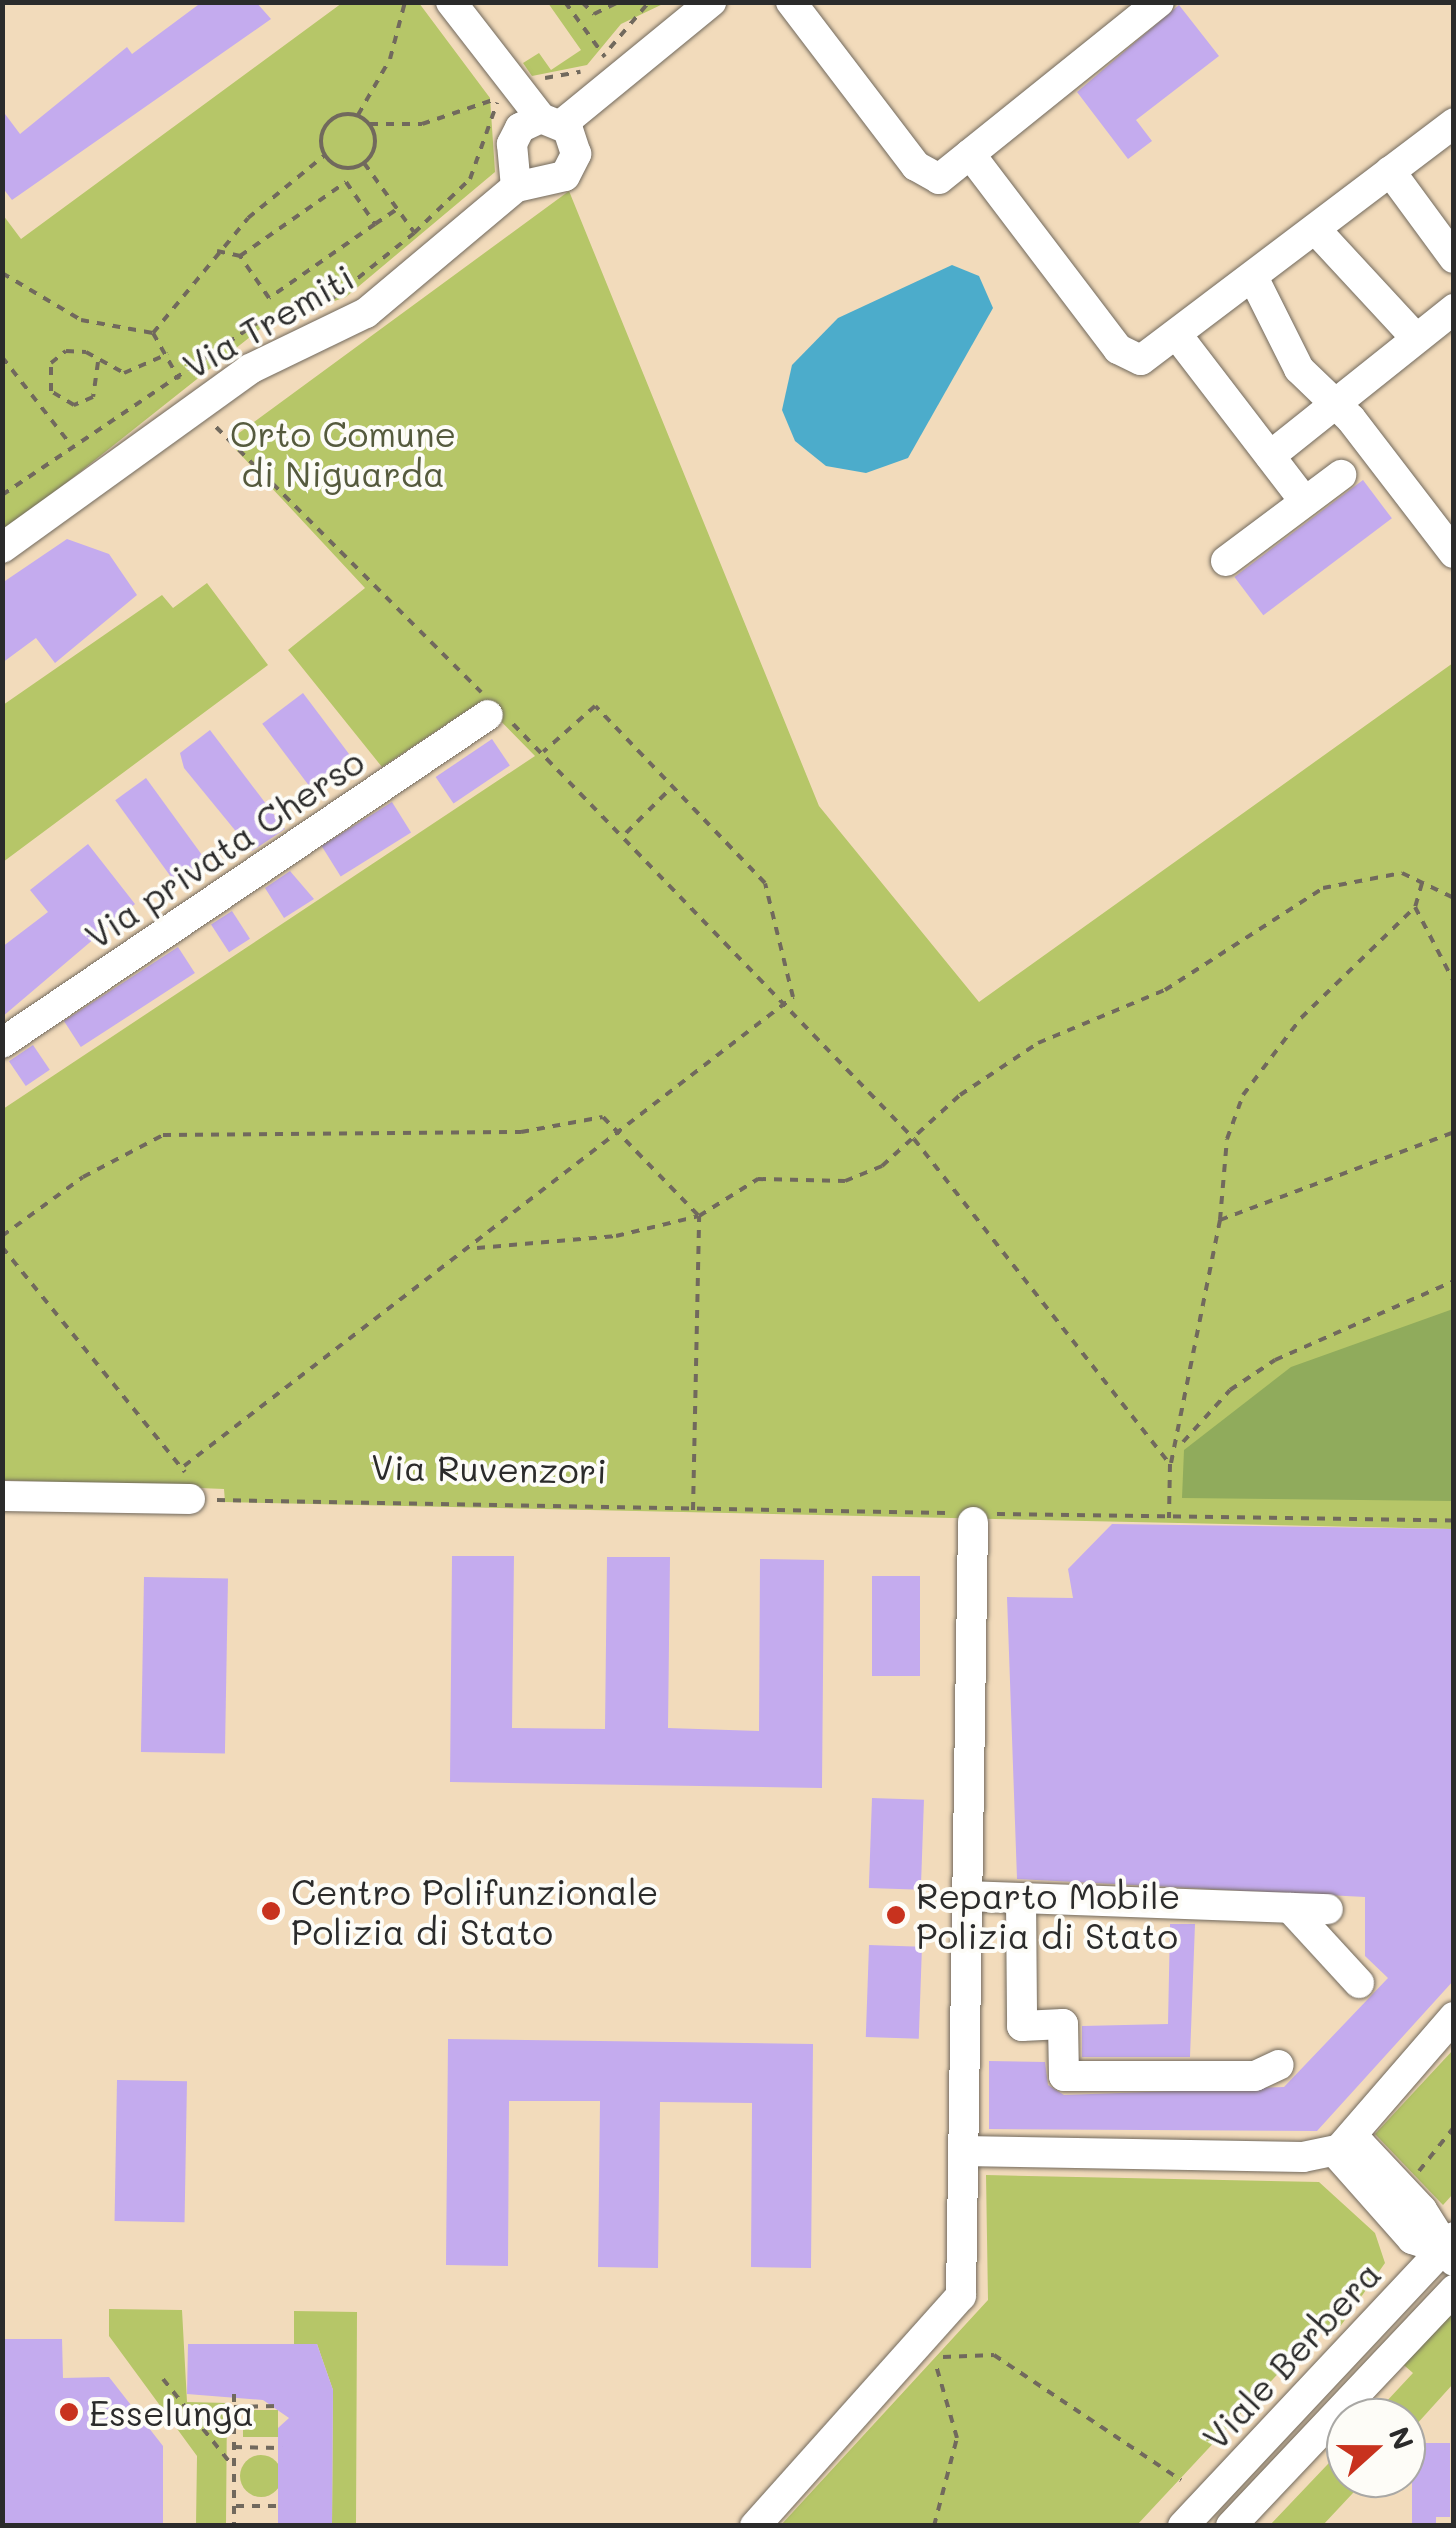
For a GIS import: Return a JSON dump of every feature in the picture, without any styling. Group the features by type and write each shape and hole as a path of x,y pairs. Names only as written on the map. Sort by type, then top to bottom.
{"street":[{"path":"451,2 511,92 556,124"},
{"name":"Via Tremiti","path":"2,548 250,369 366,313 522,180 568,174 556,124 712,2"},
{"path":"791,2 916,166 940,178 1160,2"},
{"path":"970,154 1118,349 1141,360 1454,123"},
{"path":"522,180 512,144 556,124"},
{"path":"1390,172 1454,258"},
{"path":"1315,229 1416,338"},
{"path":"1253,277 1299,369 1336,404 1454,553"},
{"path":"1270,456 1454,309"},
{"path":"1177,335 1304,502"},
{"path":"1226,562 1342,475"},
{"name":"Via privata Cherso","path":"2,1043 497,713"},
{"path":"2,1496 190,1499"},
{"path":"755,2526 960,2296 973,1516"},
{"path":"968,1896 1328,1909"},
{"path":"1021,1899 1022,2026 1062,2024 1064,2076 1255,2076 1279,2065"},
{"path":"1290,1908 1359,1983"},
{"path":"1336,2154 1454,2017"},
{"path":"964,2151 1336,2154 1361,2145 1450,2249"},
{"path":"1336,2154 1412,2240 1450,2249"},
{"name":"Viale Berbera","path":"1183,2526 1386,2310 1450,2249"},
{"name":"Viale Berbera","path":"1230,2526 1454,2290"},
{"path":"1386,2310 1412,2334"}],"path":[{"path":"153,333 216,250 325,156 326,125 358,115 390,59 405,2"},
{"path":"565,2 610,65"},
{"path":"582,2 600,14 620,2"},
{"path":"358,115 370,124 422,124 595,65 649,2"},
{"path":"2,495 266,317 332,298 414,233 470,179 488,117 511,92"},
{"path":"325,156 347,168 364,163 375,146 370,124"},
{"path":"364,163 414,233"},
{"path":"240,256 346,182 375,224"},
{"path":"216,250 240,256 270,298 397,209"},
{"path":"2,273 81,320 153,333 168,354 185,392"},
{"path":"98,362 93,398 74,405 51,391 58,356 76,350 124,373 168,354"},
{"path":"2,357 71,445"},
{"path":"206,419 497,713 625,834 914,1139 1170,1464"},
{"path":"184,1466 625,1134 793,997 766,883 595,706 542,753"},
{"path":"625,834 672,786"},
{"path":"474,1249 616,1236 699,1216 758,1178 845,1181 914,1139 1038,1043 1165,990 1323,888 1402,873 1454,898"},
{"path":"1179,1447 1220,1220 1227,1139 1243,1095 1301,1018 1415,907 1423,881"},
{"path":"1415,907 1454,982"},
{"path":"2,1236 83,1176 163,1135 521,1132 603,1118 625,1134 699,1216 693,1510"},
{"path":"1220,1220 1454,1132"},
{"path":"2,1248 184,1466 190,1499"},
{"path":"1169,1518 1170,1464 1179,1447 1230,1390 1275,1360 1454,1281"},
{"name":"Via Ruvenzori","path":"190,1499 973,1516 1454,1520"},
{"path":"1404,2191 1454,2127"},
{"path":"934,2526 956,2438 948,2383 931,2357 994,2355 1182,2480"},
{"path":"163,2379 234,2468"},
{"path":"234,2394 234,2526"},
{"path":"234,2407 278,2406"},
{"path":"234,2447 282,2448"},
{"path":"234,2506 282,2506"}],"green space":[{"path":"342,3 419,3 490,98 495,172 346,297 265,325 3,533 3,215 21,239"},
{"path":"548,3 665,3 621,24 587,65 532,76 523,63 539,53 551,70 581,50"},
{"name":"Orto Comune di Niguarda","path":"569,191 819,806 979,1002 1453,663 1453,1529 225,1502 224,1489 3,1480 3,1109 535,756 481,701 382,767 288,650 365,588 228,441"},
{"path":"207,583 268,665 3,862 3,705 162,595 173,608"},
{"path":"1453,1309 1453,1501 1182,1498 1184,1450 1291,1367"},
{"path":"1453,2050 1453,2194 1443,2205 1375,2134"},
{"path":"986,2175 1319,2182 1375,2233 1385,2263 1337,2331 1315,2334 1137,2525 781,2525 988,2300"},
{"path":"1454,2305 1453,2384 1426,2414 1426,2398 1390,2398 1413,2373 1398,2360"},
{"path":"109,2309 182,2310 187,2402 227,2403 226,2525 196,2525 197,2456 109,2336"},
{"path":"294,2311 357,2312 356,2525 332,2525 333,2390 317,2344 294,2344"},
{"path":"243,2410 278,2410 278,2437 243,2437"},
{"path":"261,2455 276,2461 282,2476 276,2491 261,2497 246,2491 240,2476 246,2461"},
{"path":"1326,2466 1326,2498 1348,2498 1323,2525 1270,2525"}],"water":[{"path":"952,265 979,276 993,308 908,458 866,473 826,466 795,441 782,410 792,365 838,318"}],"building":[{"path":"202,2 256,2 271,19 12,200 2,187 2,110 20,134 127,47 132,54"},
{"path":"1179,5 1219,56 1136,120 1152,141 1128,159 1077,92"},
{"path":"1363,480 1392,518 1263,615 1234,577"},
{"path":"67,539 109,554 137,595 55,663 36,638 2,663 2,583"},
{"path":"303,693 354,760 313,791 262,724"},
{"path":"210,730 285,829 252,851 184,768 180,753"},
{"path":"492,739 510,766 454,804 436,777"},
{"path":"146,778 206,861 175,883 115,800"},
{"path":"392,802 411,833 341,877 322,846"},
{"path":"88,844 135,904 2,1017 2,947 48,912 30,890"},
{"path":"290,871 314,899 284,918 265,888"},
{"path":"232,911 250,939 229,952 211,925"},
{"path":"178,947 195,973 81,1047 64,1021"},
{"path":"33,1045 50,1070 26,1086 9,1061"},
{"path":"1112,1524 1454,1529 1454,1980 1317,2131 989,2129 989,2061 1045,2062 1048,2085 1064,2095 1284,2087 1388,1978 1365,1956 1365,1897 1017,1879 1007,1597 1073,1598 1068,1569"},
{"path":"452,1556 514,1556 512,1728 605,1729 607,1557 670,1557 668,1728 759,1731 760,1559 824,1560 822,1788 450,1782"},
{"path":"872,1576 920,1576 920,1676 872,1676"},
{"path":"144,1577 228,1578 225,1753 141,1752"},
{"path":"872,1798 924,1800 921,1890 869,1888"},
{"path":"1170,1924 1195,1924 1190,2057 1082,2057 1082,2026 1168,2024"},
{"path":"869,1945 922,1947 919,2039 866,2037"},
{"path":"448,2039 813,2044 811,2268 751,2267 752,2103 660,2102 658,2268 598,2267 600,2101 509,2101 508,2266 446,2265"},
{"path":"117,2080 187,2081 185,2222 115,2221"},
{"name":"Esselunga","path":"2,2339 62,2339 63,2378 109,2377 163,2446 163,2526 2,2526"},
{"path":"188,2344 317,2344 333,2390 332,2526 278,2526 278,2428 289,2418 263,2400 187,2394"},
{"path":"1426,2443 1450,2443 1450,2517 1436,2517 1436,2526 1412,2526 1412,2498 1426,2498"}],"place":[{"name":"Centro Polifunzionale Polizia di Stato","path":"271,1911"},
{"name":"Reparto Mobile Polizia di Stato","path":"896,1915"},
{"name":"Esselunga","path":"69,2412"}]}
